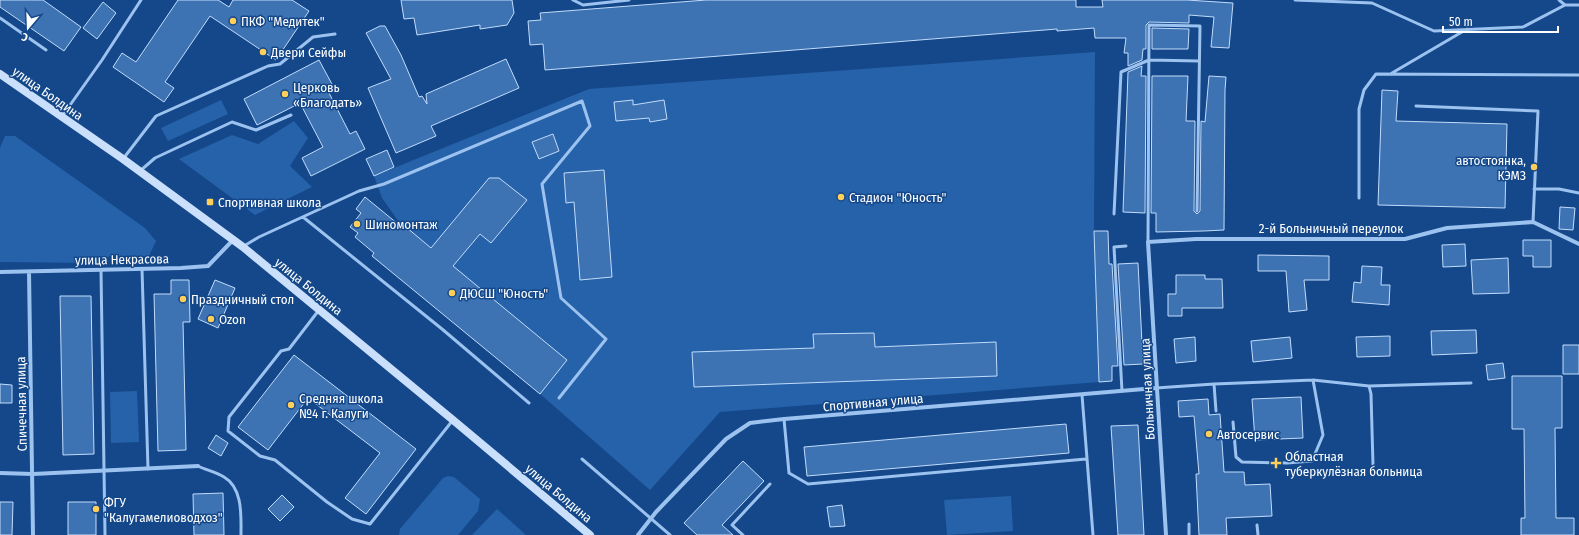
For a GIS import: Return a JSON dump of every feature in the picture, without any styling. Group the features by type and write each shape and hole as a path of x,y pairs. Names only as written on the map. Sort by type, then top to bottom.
{"main road":[{"name":"улица Болдина","path":"0,74 140,171 243,247 590,535"}],"street":[{"name":"2-й Больничный переулок","path":"1148,242 1196,238 1405,239 1447,228 1533,222 1579,244"},
{"name":"улица Некрасова","path":"0,272 208,266 233,240"},
{"name":"Больничная улица","path":"1148,242 1166,535"},
{"name":"Спичечная улица","path":"29,272 33,535"},
{"name":"Спортивная улица","path":"638,535 651,518 726,439 750,423 1156,388"},
{"path":"0,473 32,474 198,466"}],"lane":[{"path":"62,117 102,60 141,0"},
{"path":"573,0 583,5 629,0"},
{"path":"1295,0 1372,3 1434,31 1523,27 1565,5 1579,5"},
{"path":"1559,0 1565,5"},
{"path":"0,18 46,50"},
{"path":"1148,242 1150,25 1200,26 1197,211"},
{"path":"1390,74 1467,29"},
{"path":"123,159 156,116 268,66 280,64 313,37 335,34"},
{"path":"1114,214 1121,72 1149,60 1199,61"},
{"path":"1359,198 1359,109 1364,90 1376,74 1579,75"},
{"path":"243,247 259,237 359,191 384,184 582,101 590,126 542,184 561,298 606,339 559,398"},
{"path":"1416,106 1538,111 1533,222"},
{"path":"140,171 155,158 232,122 256,130 291,115"},
{"path":"1534,189 1559,190 1579,193"},
{"path":"303,217 442,329 529,402"},
{"path":"1122,391 1114,247 1126,246"},
{"path":"142,269 148,469"},
{"path":"101,270 105,535"},
{"path":"319,310 289,349 281,352 229,417 228,431 260,456 275,460 327,502 352,518 370,524 453,420"},
{"path":"1156,388 1313,380 1369,386 1471,383"},
{"path":"1233,422 1236,457 1242,462 1287,463 1312,461 1323,435 1313,380"},
{"path":"1214,384 1216,411"},
{"path":"1369,386 1371,394 1373,465"},
{"path":"1082,394 1093,535"},
{"path":"784,419 789,473 808,484 1086,459"},
{"path":"582,459 670,535"},
{"path":"198,466 225,478 234,487 241,509 241,535"},
{"path":"743,535 732,525 770,484"},
{"path":"1189,524 1189,535"},
{"path":"1257,525 1258,535"}],"shaded area":[{"path":"1095,52 1094,231 1099,382 720,412 650,490 540,394 372,256 399,222 382,198 374,176 589,89"},
{"path":"221,100 228,114 168,141 161,128"},
{"path":"294,121 308,138 290,166 312,187 255,215 179,159 232,135 258,144"},
{"path":"5,136 15,136 145,228 156,241 149,256 110,256 99,263 0,262 0,148"},
{"path":"137,391 139,442 111,443 110,392"},
{"path":"448,476 454,477 480,499 478,511 458,535 399,535 400,529 443,478"},
{"path":"1011,496 1013,531 947,535 944,500"},
{"path":"497,509 526,535 472,535"}],"building":[{"path":"0,0 43,0 81,27 64,51 0,7"},
{"path":"178,0 218,0 229,7 233,0 292,0 309,11 276,60 210,16 165,82 174,88 164,102 113,67 122,53 136,62"},
{"path":"401,0 512,0 514,13 507,25 480,29 480,25 417,35 414,18 404,19"},
{"path":"706,0 1076,0 1076,7 1103,7 1102,0 1187,0 1233,3 1229,48 1211,47 1214,17 1189,15 1189,23 1149,22 1146,25 1146,49 1143,49 1142,60 1128,66 1128,53 1124,53 1126,38 1095,38 1094,28 1057,31 1057,29 545,70 543,44 530,45 528,21 541,20 540,13"},
{"path":"103,2 116,13 97,39 83,28"},
{"path":"380,26 385,26 401,55 419,97 422,96 427,104 426,94 506,59 519,88 431,126 436,136 396,153 368,88 391,79 366,33"},
{"path":"1152,28 1189,29 1188,49 1152,49"},
{"path":"319,60 333,86 327,89 350,134 356,131 365,149 311,176 302,158 323,147 300,103 257,125 244,99"},
{"path":"1142,66 1141,76 1146,76 1145,213 1123,212 1128,72"},
{"path":"1152,76 1188,76 1186,121 1195,121 1194,211 1197,214 1200,211 1201,121 1205,122 1209,76 1226,77 1224,230 1156,232 1156,213 1151,213"},
{"path":"1382,90 1398,91 1396,121 1507,124 1505,208 1378,205"},
{"path":"633,100 633,105 664,100 667,119 650,122 649,118 616,121 614,102"},
{"path":"553,134 559,151 539,159 532,142"},
{"path":"387,150 394,167 374,176 366,159"},
{"path":"604,170 612,277 580,280 574,202 566,203 564,173"},
{"name":"ДЮСШ \"Юность\"","path":"489,178 499,178 527,200 491,243 480,234 453,266 567,360 540,394 372,256 374,253 355,237 358,233 350,227 361,213 356,209 365,197 398,224 400,222 431,248"},
{"path":"1560,207 1575,208 1573,230 1559,229"},
{"path":"1094,231 1108,231 1109,264 1112,264 1118,366 1112,366 1112,381 1099,382"},
{"path":"1523,240 1551,240 1551,267 1533,267 1533,256 1523,256"},
{"path":"1465,244 1466,266 1443,267 1442,245"},
{"path":"1258,255 1329,256 1329,280 1304,280 1307,310 1289,312 1286,271 1258,271"},
{"path":"1508,258 1509,293 1473,294 1471,260"},
{"path":"1138,263 1143,364 1124,365 1118,264"},
{"path":"1362,266 1382,267 1381,285 1390,285 1389,305 1352,302 1354,282 1361,283"},
{"path":"1176,275 1205,275 1205,279 1222,279 1223,308 1182,308 1182,316 1168,316 1168,294 1176,294"},
{"path":"171,280 189,280 190,322 183,322 186,450 158,451 154,294 171,294"},
{"path":"215,280 235,288 218,328 198,319"},
{"path":"60,296 91,296 94,454 63,455"},
{"path":"1476,330 1477,353 1432,355 1431,331"},
{"path":"874,333 875,347 996,342 997,376 694,387 692,352 814,348 813,334"},
{"path":"1390,336 1390,356 1357,357 1356,337"},
{"path":"1195,337 1196,361 1176,363 1174,339"},
{"path":"1290,337 1292,358 1253,362 1251,341"},
{"path":"1563,345 1579,345 1579,374 1563,374"},
{"path":"294,355 416,449 366,514 345,498 380,453 308,398 268,450 238,427"},
{"path":"1503,363 1505,378 1488,380 1486,365"},
{"path":"1512,376 1562,376 1562,428 1555,428 1556,518 1574,518 1574,535 1521,535 1521,518 1525,518 1524,429 1512,429"},
{"path":"0,384 12,385 12,403 0,403"},
{"path":"1301,397 1303,438 1255,440 1252,399"},
{"path":"1208,399 1209,415 1220,414 1224,472 1244,472 1245,485 1270,484 1272,516 1226,518 1227,535 1199,535 1196,474 1199,474 1194,416 1179,417 1178,401"},
{"path":"1066,424 1069,453 807,476 804,447"},
{"path":"1138,425 1144,535 1118,535 1111,426"},
{"path":"216,435 228,443 221,456 208,448"},
{"path":"743,461 764,481 722,525 733,535 697,535 684,523"},
{"path":"223,493 224,535 194,535 193,494"},
{"path":"282,495 294,507 280,521 268,509"},
{"path":"0,502 13,502 12,535 0,535"},
{"path":"68,502 96,502 96,535 68,535"},
{"path":"842,505 845,526 830,527 827,507"}],"place":[{"name":"ПКФ \"Медитек\"","path":"233,21"},
{"name":"Двери Сейфы","path":"263,52"},
{"name":"Церковь «Благодать»","path":"285,94"},
{"name":"автостоянка, КЭМЗ","path":"1534,167"},
{"name":"Стадион \"Юность\"","path":"841,197"},
{"name":"Спортивная школа","path":"210,202"},
{"name":"Шиномонтаж","path":"357,224"},
{"name":"ДЮСШ \"Юность\"","path":"452,293"},
{"name":"Праздничный стол","path":"183,299"},
{"name":"Ozon","path":"211,319"},
{"name":"Средняя школа №4 г. Калуги","path":"291,405"},
{"name":"Автосервис","path":"1209,434"},
{"name":"Областная туберкулёзная больница","path":"1276,463"},
{"name":"ФГУ \"Калугамелиоводхоз\"","path":"96,509"}]}
